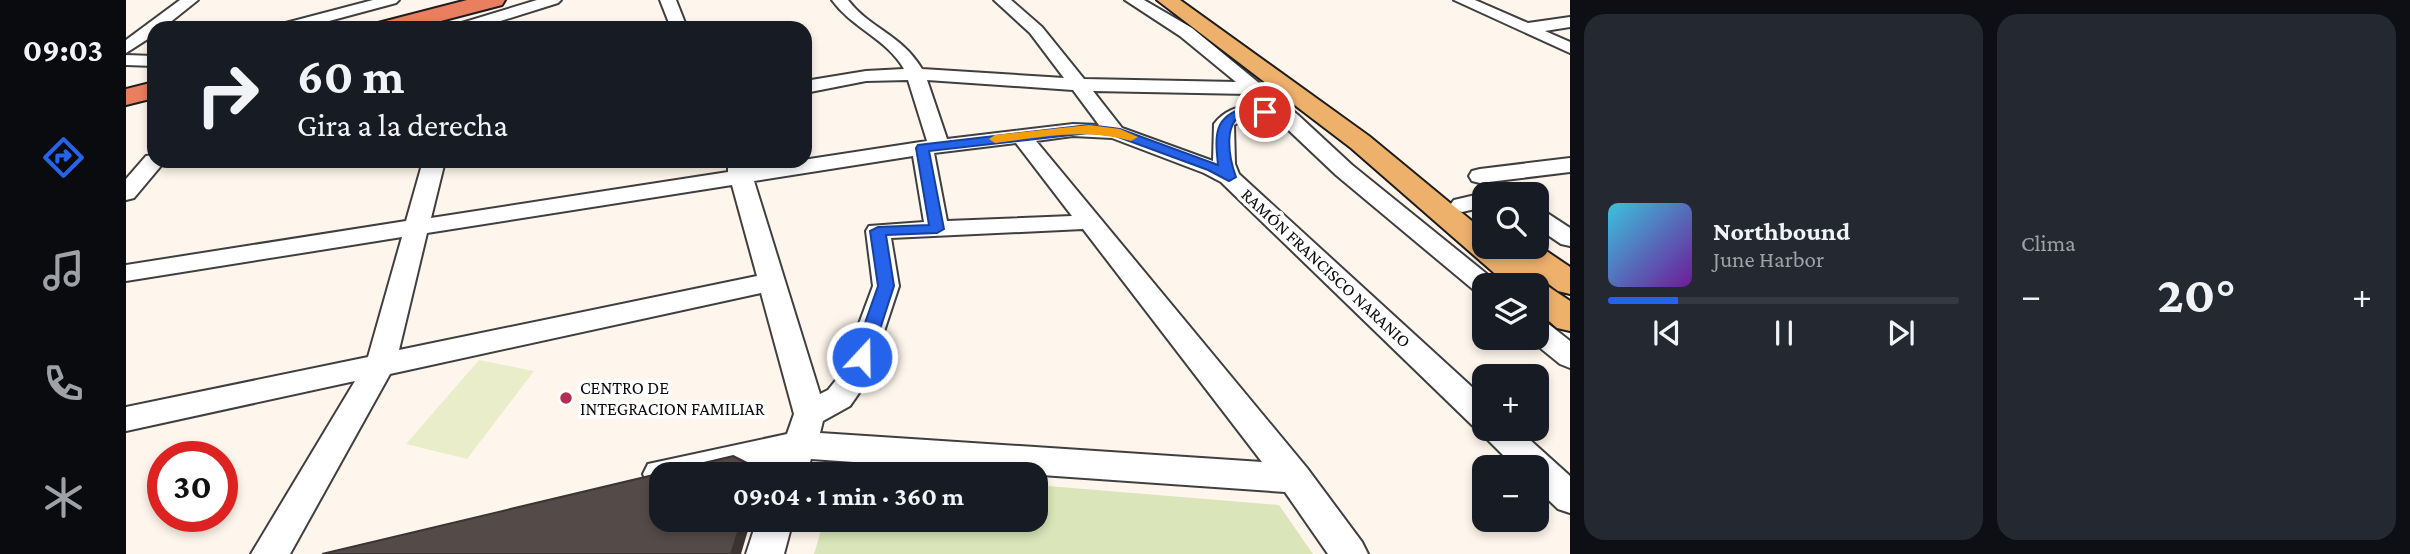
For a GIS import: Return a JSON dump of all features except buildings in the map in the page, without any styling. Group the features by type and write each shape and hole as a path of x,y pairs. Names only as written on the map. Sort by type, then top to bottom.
{"highway":[{"path":"413,21 494,0"},
{"path":"408,21 470,1"},
{"path":"126,97 147,92"}],"main road":[{"path":"1167,0 1360,142 1514,273"},
{"path":"1180,0 1472,201"},
{"path":"1533,259 1561,284 1570,319"}],"street":[{"path":"162,21 190,0"},
{"path":"311,21 391,0"},
{"path":"484,21 553,0"},
{"path":"668,0 676,21"},
{"path":"822,0 844,6 879,32 901,50 916,74 931,147 937,229"},
{"path":"1002,0 1036,30 1115,132"},
{"path":"1133,0 1185,32 1254,88 1344,170 1472,275"},
{"path":"1462,0 1570,45"},
{"path":"1527,28 1570,22"},
{"path":"1549,25 1570,45"},
{"path":"126,48 147,32"},
{"path":"126,60 147,61"},
{"path":"812,72 866,76 916,74 1079,85 1254,88"},
{"path":"812,86 866,76"},
{"name":"RAMÓN FRANCISCO NARANIO","path":"1291,119 1247,110 1231,116 1224,124 1224,164 1229,177 1472,406"},
{"path":"812,161 1089,129 1115,132 1212,167 1229,177"},
{"path":"1021,135 1295,478 1349,554"},
{"path":"1488,182 1480,176 1570,165"},
{"path":"126,193 147,168"},
{"path":"270,554 381,364 432,168"},
{"path":"126,273 415,228 739,169 771,282 800,444"},
{"path":"800,444 853,380 879,312 886,286 878,231 1089,222"},
{"path":"1549,225 1570,239"},
{"path":"126,419 771,282"},
{"path":"1549,340 1570,357"},
{"path":"1510,441 1570,498"},
{"path":"636,481 703,463 800,444 1295,478"},
{"path":"765,554 771,532"}],"green space":[{"path":"479,360 534,371 467,459 406,444"},
{"path":"1048,486 1279,505 1313,554 814,554 820,532 1048,532"}],"slow traffic":[{"path":"995,139 1089,129 1131,137"}],"place":[{"name":"CENTRO DE INTEGRACION FAMILIAR","path":"566,398"}],"route":[{"path":"862,357 886,286 878,231 937,229 922,148 1089,129 1115,132 1212,167 1229,177 1224,164 1224,124 1231,116 1247,110 1265,112"}]}
